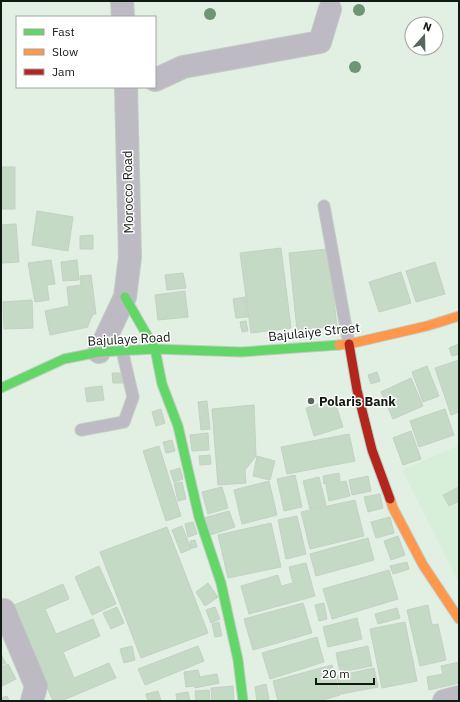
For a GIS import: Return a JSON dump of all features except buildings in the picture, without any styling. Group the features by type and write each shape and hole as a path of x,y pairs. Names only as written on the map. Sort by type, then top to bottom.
{"street":[{"path":"122,1 123,16"},
{"path":"156,80 183,67 320,42 330,9"},
{"name":"Morocco Road","path":"99,352 125,297 130,257 131,89"},
{"path":"125,297 155,349 162,384 178,426 200,516 221,583 238,660 243,701"},
{"name":"Bajulaiye Street","path":"241,352 349,344 427,326 459,316"},
{"path":"349,344 357,390 372,450 393,508 423,564 459,619"},
{"name":"Bajulaye Road","path":"1,388 64,359 99,352 155,349 241,352"},
{"path":"4,610 36,686 32,701"},
{"path":"444,701 459,697"}],"lane":[{"path":"324,206 349,344"},
{"path":"81,430 124,422 134,397 122,350"}],"shaded area":[{"path":"459,445 459,583 402,470"}],"traffic: fast":[{"path":"125,297 155,349 162,384 178,426 199,517 221,583 238,660 243,701"},
{"path":"1,388 64,359 99,352 155,349 241,352 339,345"}],"traffic: slow":[{"path":"339,345 427,326 459,316"},
{"path":"390,499 393,508 423,565 459,619"}],"traffic: jam":[{"path":"349,344 357,390 372,450 390,499"}],"place":[{"name":"Polaris Bank","path":"311,401"}]}
